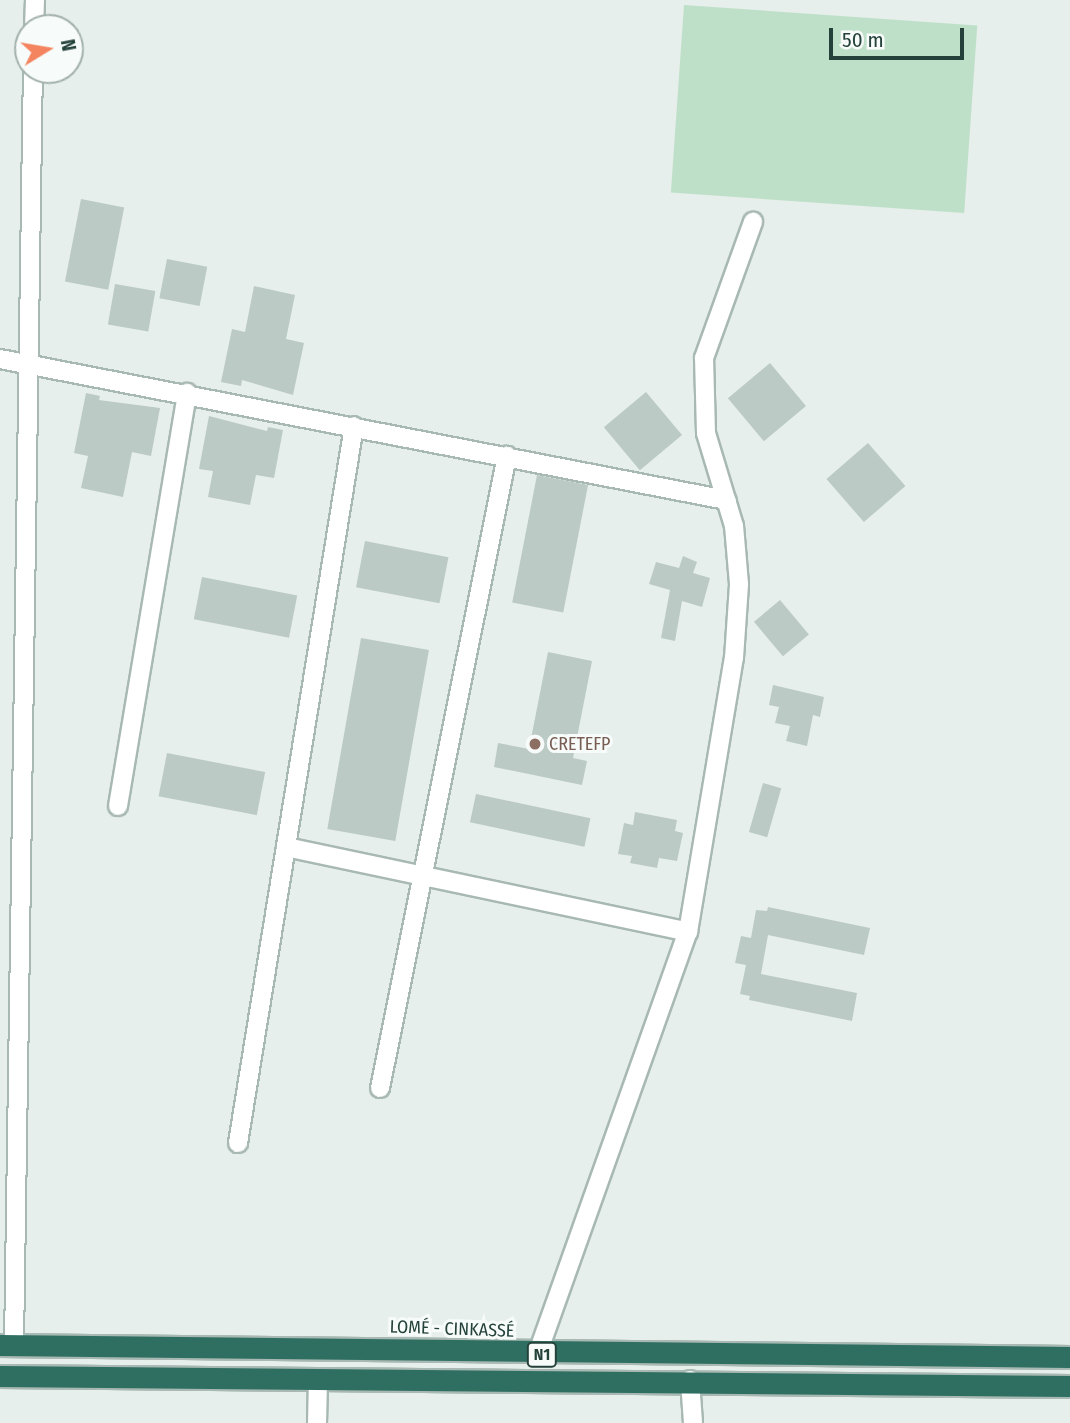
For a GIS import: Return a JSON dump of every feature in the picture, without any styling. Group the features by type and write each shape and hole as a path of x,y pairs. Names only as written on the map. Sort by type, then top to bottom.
{"highway":[{"name":"LOMÉ - CINKASSÉ","path":"7,1345 368,1348 537,1355 1070,1357"},
{"path":"536,1378 537,1355"},
{"name":"N1","path":"0,1376 536,1378 1070,1386"}],"street":[{"path":"7,1345 33,84"},
{"path":"537,1355 688,932 734,657 739,584 734,526 706,433 704,358 753,222"},
{"path":"0,359 26,361 726,500"},
{"path":"117,806 187,393"},
{"path":"237,1143 354,426"},
{"path":"380,1088 507,456"},
{"path":"286,847 422,879 688,932"},
{"path":"317,1423 318,1378"},
{"path":"690,1380 693,1423"}],"green space":[{"path":"684,5 977,26 964,213 671,193"}],"building":[{"path":"81,199 124,207 108,290 65,281"},
{"path":"167,259 207,267 200,306 159,298"},
{"path":"115,284 155,291 148,331 108,324"},
{"path":"254,286 295,295 286,339 304,343 293,395 242,380 241,386 221,382 232,329 245,332"},
{"path":"770,363 806,406 764,441 728,398"},
{"path":"646,392 682,435 640,470 604,427"},
{"path":"86,393 100,396 99,400 160,408 151,456 132,452 123,497 81,488 88,456 74,453"},
{"path":"209,416 267,431 268,427 283,430 274,478 256,475 250,505 208,497 213,471 199,469"},
{"path":"868,443 905,486 864,522 826,479"},
{"path":"537,475 588,485 563,613 512,603"},
{"path":"365,541 448,557 439,603 356,587"},
{"path":"683,556 697,562 693,573 710,578 702,607 682,601 675,641 661,638 670,590 649,584 656,562 679,568"},
{"path":"202,577 297,596 289,638 194,619"},
{"path":"780,600 809,634 783,656 754,622"},
{"path":"361,638 429,650 395,841 327,829"},
{"path":"548,652 592,661 573,758 587,761 582,785 494,767 498,743 529,749"},
{"path":"773,685 824,697 820,717 813,715 807,746 786,741 790,726 775,723 779,707 769,705"},
{"path":"167,753 265,772 257,815 159,796"},
{"path":"763,783 781,788 767,837 749,832"},
{"path":"476,794 590,818 584,847 470,822"},
{"path":"635,812 677,820 675,831 683,833 677,861 659,858 657,868 630,863 632,856 618,854 624,823 633,825"},
{"path":"768,907 870,928 864,955 768,935 761,974 857,993 852,1021 749,1000 750,996 740,994 746,965 735,963 741,936 751,938 756,910 767,911"}],"place":[{"name":"CRETEFP","path":"535,744"}]}
